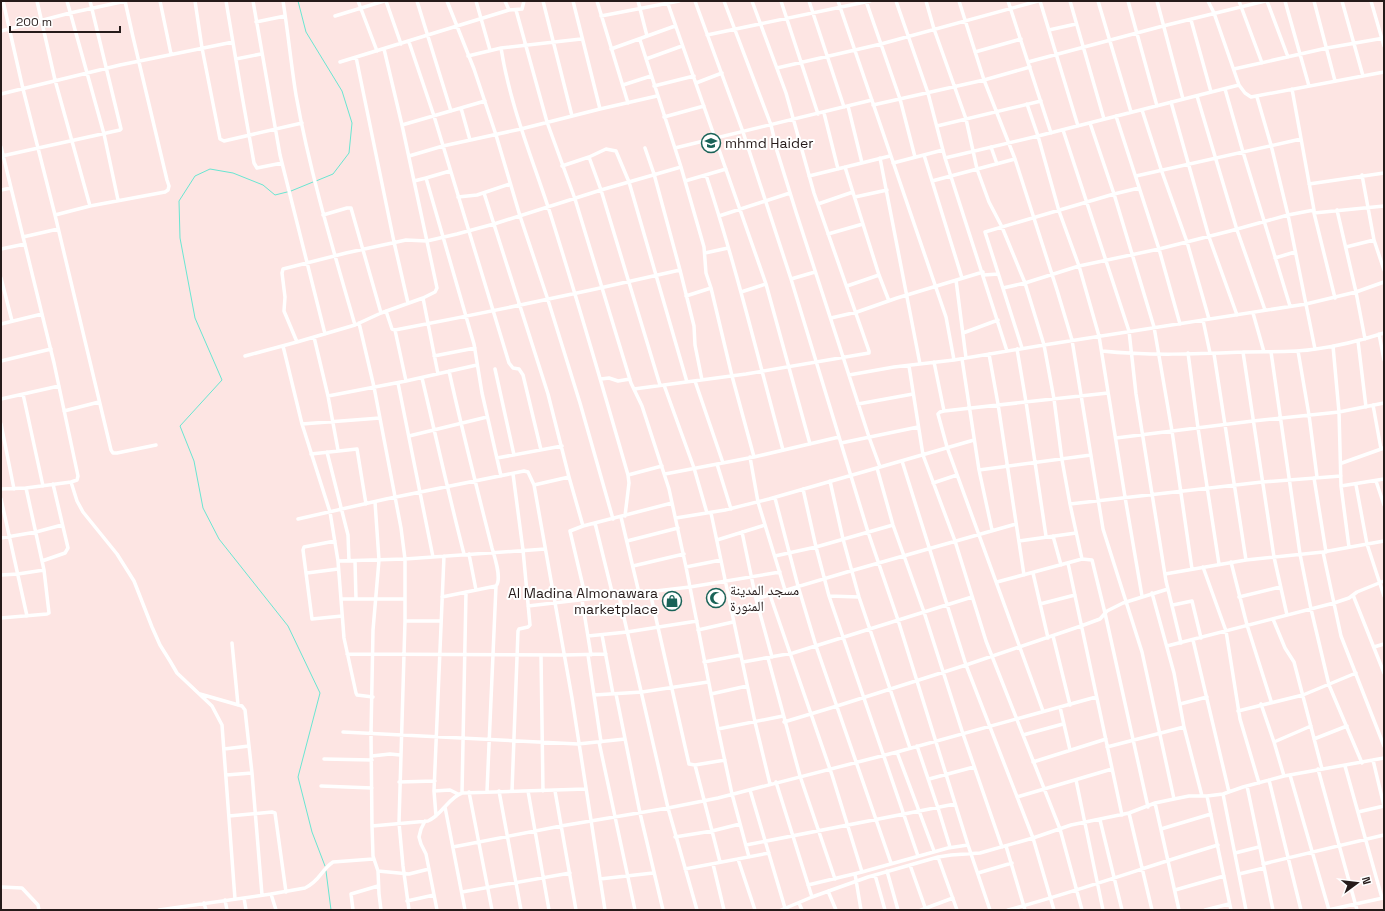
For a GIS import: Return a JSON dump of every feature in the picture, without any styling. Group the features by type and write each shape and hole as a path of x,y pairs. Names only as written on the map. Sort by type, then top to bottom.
{"street":[{"path":"3,1 37,148 55,215 112,452 118,453 156,445"},
{"path":"37,1 55,80 90,206"},
{"path":"67,1 104,134 118,200"},
{"path":"2,156 104,134 120,130 122,127 90,1"},
{"path":"1,31 70,13 126,1 169,186 168,190 165,192 118,200 55,215"},
{"path":"160,1 171,54"},
{"path":"195,1 202,48 220,139 224,141 302,123"},
{"path":"226,1 256,167 260,168 282,163"},
{"path":"252,1 274,130 325,334"},
{"path":"283,1 296,94 302,123 324,215 355,325"},
{"path":"358,1 377,51"},
{"path":"335,16 385,1 401,44"},
{"path":"417,1 451,110"},
{"path":"447,1 485,100 496,134 510,184 580,403 613,519"},
{"path":"476,1 490,50"},
{"path":"505,1 509,10"},
{"path":"340,62 410,42 509,10 522,9 524,1"},
{"path":"544,1 572,116"},
{"path":"572,1 600,109"},
{"path":"597,1 628,103"},
{"path":"638,1 647,36"},
{"path":"601,16 640,9 667,2 679,1"},
{"path":"696,1 766,201 817,362 868,532 898,620 968,845 990,910"},
{"path":"724,1 771,125 777,151 790,193 878,467 893,525 924,612 963,734 1002,847"},
{"path":"634,390 660,385 732,376 869,353 857,312 818,204 794,120 777,68 752,1"},
{"path":"781,1 818,114"},
{"path":"809,1 827,56 846,106 862,163"},
{"path":"838,1 946,317 954,360"},
{"path":"707,35 867,1 900,99 915,157"},
{"path":"896,1 928,93 945,158 1007,351"},
{"path":"926,1 934,29 966,119 972,151 989,202 1002,228 1025,283 1044,344 1054,399 1062,460 1082,559"},
{"path":"959,1 984,80 1015,159 1072,340 1105,536 1142,652 1174,799"},
{"path":"1008,1 1051,133"},
{"path":"777,68 881,44 1039,1 1078,126"},
{"path":"1070,1 1104,119"},
{"path":"1098,1 1131,112"},
{"path":"1128,1 1157,106"},
{"path":"1157,1 1183,99"},
{"path":"1208,1 1239,85 1251,98 1384,72"},
{"path":"1239,1 1262,63"},
{"path":"1028,62 1163,26 1266,1 1288,57"},
{"path":"1285,1 1309,86"},
{"path":"1314,1 1335,81"},
{"path":"1342,1 1363,76"},
{"path":"1371,1 1383,38 1384,46"},
{"path":"667,2 766,284 810,444"},
{"path":"516,10 547,122 575,199 601,289 630,379 642,406 665,474 684,554 704,662 732,794 749,857"},
{"path":"256,22 285,16"},
{"path":"1191,20 1211,92"},
{"path":"1049,30 1076,24"},
{"path":"611,49 640,40 675,26"},
{"path":"1234,69 1327,48 1383,38"},
{"path":"468,56 501,48 581,39"},
{"path":"640,40 675,148 705,253 706,273 711,288 752,457 758,502 785,590"},
{"path":"975,52 1021,40"},
{"path":"1,94 106,68 233,42"},
{"path":"410,42 510,367 519,369 523,375 541,450"},
{"path":"646,59 682,46"},
{"path":"501,48 507,83 575,294 628,475 629,483 623,517 639,593"},
{"path":"245,356 355,325 386,311 423,298 435,292 437,288 402,124 384,49"},
{"path":"236,59 261,54"},
{"path":"356,57 408,303"},
{"path":"873,105 984,80 1030,67"},
{"path":"696,83 722,73"},
{"path":"623,85 651,76"},
{"path":"654,86 694,76"},
{"path":"945,158 1051,133 1239,85"},
{"path":"1225,89 1290,306"},
{"path":"1292,90 1314,212 1335,298"},
{"path":"409,156 443,146 657,96"},
{"path":"1196,96 1237,230 1265,310"},
{"path":"1257,97 1271,145 1288,215 1315,349"},
{"path":"402,124 434,116 485,100"},
{"path":"675,148 872,100"},
{"path":"937,126 1041,101"},
{"path":"1171,102 1209,237 1237,315"},
{"path":"1027,104 1038,136 1059,211 1079,266 1099,336 1124,497 1142,596"},
{"path":"664,117 704,106"},
{"path":"461,108 470,140"},
{"path":"1142,110 1187,242 1209,319"},
{"path":"824,112 838,169"},
{"path":"1116,116 1159,249 1180,324"},
{"path":"1090,123 1114,194 1154,328 1172,431 1192,569"},
{"path":"1063,130 1129,331 1142,435 1153,494 1165,574 1181,643"},
{"path":"1136,176 1162,172 1301,139"},
{"path":"1,147 59,386 78,476 78,480 71,482 26,488 1,489"},
{"path":"991,147 997,164"},
{"path":"645,148 654,174 694,326 695,345 702,380"},
{"path":"562,166 589,157 606,149 616,151 629,182 687,382"},
{"path":"893,163 944,150"},
{"path":"924,155 962,278"},
{"path":"809,176 890,156"},
{"path":"589,157 602,190 660,385"},
{"path":"880,158 908,295 920,364"},
{"path":"932,181 1015,159"},
{"path":"297,342 284,310 285,297 282,273 284,269 307,262 408,239 427,241 442,238 548,208 680,167"},
{"path":"845,167 879,276 889,301"},
{"path":"685,181 726,169"},
{"path":"414,181 450,171"},
{"path":"1309,184 1384,172"},
{"path":"706,175 741,292 783,450"},
{"path":"1362,175 1374,240 1384,270"},
{"path":"426,178 442,238 467,317 475,348 487,417 501,476"},
{"path":"458,197 484,193 510,184"},
{"path":"1,190 11,188"},
{"path":"1022,348 985,232 1139,188"},
{"path":"855,197 886,190"},
{"path":"818,204 853,192"},
{"path":"484,193 548,394 583,526"},
{"path":"719,216 790,193"},
{"path":"1003,288 1025,283 1079,266 1209,237 1288,215 1384,206"},
{"path":"324,215 351,208 381,313"},
{"path":"1337,210 1365,339"},
{"path":"828,234 863,224"},
{"path":"23,237 58,229"},
{"path":"1346,247 1374,240"},
{"path":"1,249 25,244"},
{"path":"705,253 728,248"},
{"path":"1275,258 1295,252"},
{"path":"395,330 467,317 601,289 680,270"},
{"path":"791,279 815,272"},
{"path":"831,318 857,312 962,278 983,273 998,274"},
{"path":"847,286 879,276"},
{"path":"1,278 12,321"},
{"path":"956,280 963,334 969,408 979,470 992,530"},
{"path":"849,376 894,367 964,359 1044,344 1306,304 1335,298 1384,282"},
{"path":"741,292 766,284"},
{"path":"686,296 711,288"},
{"path":"423,298 438,374"},
{"path":"386,311 392,329 395,330 406,381"},
{"path":"1253,312 1264,352"},
{"path":"1,324 42,314"},
{"path":"963,334 998,320"},
{"path":"1203,320 1212,353 1225,424 1246,560"},
{"path":"360,323 380,418 405,559 405,621 400,735 399,823 409,910"},
{"path":"1102,351 1131,354 1298,351 1358,341 1384,333"},
{"path":"1379,334 1384,360"},
{"path":"314,337 328,396 338,450"},
{"path":"1358,341 1366,407"},
{"path":"283,346 302,424 330,512 338,561 342,616 347,654 356,693 357,695 373,697"},
{"path":"1333,346 1340,412 1342,463 1341,476 1349,547"},
{"path":"434,356 475,348"},
{"path":"1,361 50,349"},
{"path":"1017,349 1046,536"},
{"path":"1298,351 1309,415 1325,552 1341,636 1384,746"},
{"path":"1243,352 1274,557 1287,615"},
{"path":"1271,352 1300,554 1311,609 1329,685 1362,762"},
{"path":"989,354 1024,575"},
{"path":"1188,354 1219,564"},
{"path":"934,362 944,411"},
{"path":"328,396 398,383 477,365"},
{"path":"909,366 923,454 955,541 981,627 1060,829 1078,890 1082,910"},
{"path":"496,369 514,455"},
{"path":"449,371 460,424 494,552 499,579 496,586 492,655 487,791"},
{"path":"422,378 464,554"},
{"path":"601,379 609,378 618,381 630,379"},
{"path":"695,381 723,462"},
{"path":"398,383 433,557"},
{"path":"664,385 709,513 770,784"},
{"path":"1,399 59,386"},
{"path":"1043,711 947,447 938,414 944,411 998,404 1108,393"},
{"path":"23,394 44,486"},
{"path":"858,404 913,394"},
{"path":"64,411 99,402"},
{"path":"1116,438 1253,420 1340,412 1384,403"},
{"path":"1342,463 1383,448 1373,405"},
{"path":"409,436 487,417"},
{"path":"302,424 380,418"},
{"path":"1,424 3,446 14,489"},
{"path":"841,443 918,427"},
{"path":"665,474 752,457 839,437"},
{"path":"676,518 731,509 775,498 974,440"},
{"path":"497,458 562,446"},
{"path":"311,454 338,450 357,450 366,504"},
{"path":"328,452 349,541 349,561"},
{"path":"979,470 1091,455"},
{"path":"902,460 966,665 1034,838 1052,898 1054,910"},
{"path":"717,464 731,509"},
{"path":"628,475 662,466"},
{"path":"298,519 526,471 534,485 564,656 605,910"},
{"path":"512,474 523,550 530,625 528,628 518,630 512,791"},
{"path":"933,483 957,475"},
{"path":"1070,504 1207,487 1341,476"},
{"path":"534,485 569,477"},
{"path":"1342,486 1356,485 1384,479"},
{"path":"830,481 843,539 859,597 910,748"},
{"path":"1376,481 1384,505"},
{"path":"71,482 77,501 83,512 117,554 134,581 160,645 177,673 212,706 220,722 226,774 234,899"},
{"path":"42,561 65,553 67,550 53,484"},
{"path":"1356,485 1367,544 1384,596"},
{"path":"1,618 49,613 44,570 26,488"},
{"path":"803,489 823,578 918,856"},
{"path":"775,498 798,586 816,646 891,863"},
{"path":"1,499 27,616"},
{"path":"375,502 379,560 373,654 371,734 372,826 373,859 378,871 378,886 382,910"},
{"path":"586,599 570,533 572,529 623,517 672,503"},
{"path":"595,523 613,596"},
{"path":"756,599 823,578 1016,524"},
{"path":"1,538 36,532 62,525"},
{"path":"716,540 765,525"},
{"path":"775,556 816,547 893,525"},
{"path":"627,541 678,528"},
{"path":"742,532 784,722 834,879"},
{"path":"1019,541 1076,533"},
{"path":"1053,536 1061,565"},
{"path":"335,541 303,548 312,619 342,616"},
{"path":"1165,574 1230,562 1325,552 1384,541"},
{"path":"338,561 405,559 545,549"},
{"path":"469,554 476,590"},
{"path":"633,566 684,554"},
{"path":"436,816 434,791 444,556"},
{"path":"997,582 1082,559 1090,559 1093,562 1148,807"},
{"path":"686,567 720,560"},
{"path":"355,561 356,599"},
{"path":"1230,562 1247,626 1271,702"},
{"path":"1068,563 1122,815"},
{"path":"1203,567 1226,631 1238,710 1259,783"},
{"path":"307,573 338,569"},
{"path":"1,575 44,570"},
{"path":"528,606 690,587 780,572"},
{"path":"1032,573 1048,638"},
{"path":"1167,646 1334,603 1349,598 1357,592 1384,581"},
{"path":"442,597 496,586"},
{"path":"1239,597 1280,587"},
{"path":"784,722 864,698 1048,638 1100,619 1105,613 1126,601 1168,589"},
{"path":"460,794 463,738 466,592"},
{"path":"650,592 688,762 690,765 695,765 725,760"},
{"path":"1152,593 1167,646 1184,727 1202,796"},
{"path":"770,595 830,769 862,872"},
{"path":"1040,604 1075,595"},
{"path":"1353,595 1384,673"},
{"path":"619,596 668,808 696,910"},
{"path":"829,596 859,597"},
{"path":"742,662 790,654 972,597"},
{"path":"341,599 405,599"},
{"path":"582,600 588,636 600,742 614,817 635,910"},
{"path":"1173,606 1192,601 1201,638"},
{"path":"1273,619 1294,662 1311,726 1339,846 1357,910"},
{"path":"405,621 441,621"},
{"path":"588,636 658,628 697,621"},
{"path":"698,630 733,622"},
{"path":"602,635 653,873 663,910"},
{"path":"1053,636 1070,704"},
{"path":"1193,640 1229,792"},
{"path":"232,643 238,705"},
{"path":"1374,647 1384,644"},
{"path":"347,654 564,656 606,654"},
{"path":"541,655 543,791"},
{"path":"704,662 741,655"},
{"path":"1238,710 1303,695 1356,673"},
{"path":"594,696 642,692 708,682"},
{"path":"711,694 747,686"},
{"path":"198,693 242,706 245,710 252,773 262,895"},
{"path":"453,847 561,826 640,814 704,801 936,742 1096,697"},
{"path":"1180,704 1207,697"},
{"path":"1260,704 1274,742 1284,776"},
{"path":"1060,707 1070,750"},
{"path":"718,729 783,716"},
{"path":"1023,735 1063,724"},
{"path":"1274,742 1311,726"},
{"path":"1314,739 1347,726"},
{"path":"1107,747 1184,727"},
{"path":"343,732 578,744 625,739"},
{"path":"1033,762 1106,739"},
{"path":"224,749 249,746"},
{"path":"918,746 950,847"},
{"path":"897,752 934,852"},
{"path":"324,759 372,758 390,754 400,755"},
{"path":"750,790 784,909 856,881 938,857 971,854 1002,847 1060,829 1122,815 1174,799 1190,796 1223,794 1284,776 1384,758"},
{"path":"1358,812 1384,806 1373,760"},
{"path":"695,765 720,862"},
{"path":"1290,775 1328,910 1383,898 1345,766"},
{"path":"929,779 974,767"},
{"path":"1017,797 1112,769"},
{"path":"226,774 252,773"},
{"path":"1076,780 1103,910"},
{"path":"1269,780 1301,910"},
{"path":"400,782 435,782"},
{"path":"776,782 812,897"},
{"path":"321,786 372,788"},
{"path":"1247,786 1273,910"},
{"path":"372,826 431,820 460,794 469,792 555,791 586,789"},
{"path":"434,791 450,790 460,794"},
{"path":"499,791 521,910"},
{"path":"528,791 549,910"},
{"path":"555,791 576,910"},
{"path":"469,792 492,910"},
{"path":"1223,794 1246,910"},
{"path":"1208,796 1231,910"},
{"path":"746,846 955,804"},
{"path":"1155,804 1162,829 1179,910"},
{"path":"445,807 465,910"},
{"path":"229,816 272,812 275,815 286,892"},
{"path":"1129,813 1152,910"},
{"path":"1162,829 1211,814"},
{"path":"1100,820 1122,910"},
{"path":"425,821 419,837 426,854 437,910"},
{"path":"676,837 712,831 740,824"},
{"path":"1263,864 1384,835"},
{"path":"808,885 855,874 950,847 968,845"},
{"path":"1008,910 1025,908 1142,868 1218,845"},
{"path":"1006,846 1025,908"},
{"path":"1235,853 1259,848"},
{"path":"685,870 769,853"},
{"path":"938,857 957,910"},
{"path":"159,910 177,909 204,903 305,888 312,884 333,862 373,859"},
{"path":"738,859 755,910"},
{"path":"901,860 903,867"},
{"path":"978,873 1012,863"},
{"path":"713,864 724,910"},
{"path":"910,865 926,909"},
{"path":"1239,874 1264,868"},
{"path":"378,871 414,874 429,869"},
{"path":"887,871 898,910"},
{"path":"462,892 570,873"},
{"path":"600,879 653,873"},
{"path":"855,874 861,910"},
{"path":"875,875 885,910"},
{"path":"1175,890 1224,876"},
{"path":"353,910 352,894 378,886"},
{"path":"1,887 22,888 38,905 40,910"},
{"path":"828,891 836,910"},
{"path":"271,894 276,910"},
{"path":"407,901 434,896"},
{"path":"244,898 246,910"},
{"path":"921,910 953,898"},
{"path":"225,900 227,910"},
{"path":"204,903 206,910"},
{"path":"799,903 802,910"},
{"path":"1205,910 1229,904"}],"waterway":[{"path":"298,1 306,32 342,91 352,123 349,153 333,174 316,181"},
{"path":"313,182 291,191 275,195 263,185 233,173 210,169 195,176 179,201 180,238 195,318 222,380 180,426 194,461 203,508 219,539 288,626 320,693 298,777 312,832 325,866"},
{"path":"326,871 331,910"}],"place":[{"name":"mhmd Haider","path":"711,143"},
{"name":"مسجد المدينة المنورة","path":"716,598"},
{"name":"Al Madina Almonawara marketplace","path":"672,601"}]}
